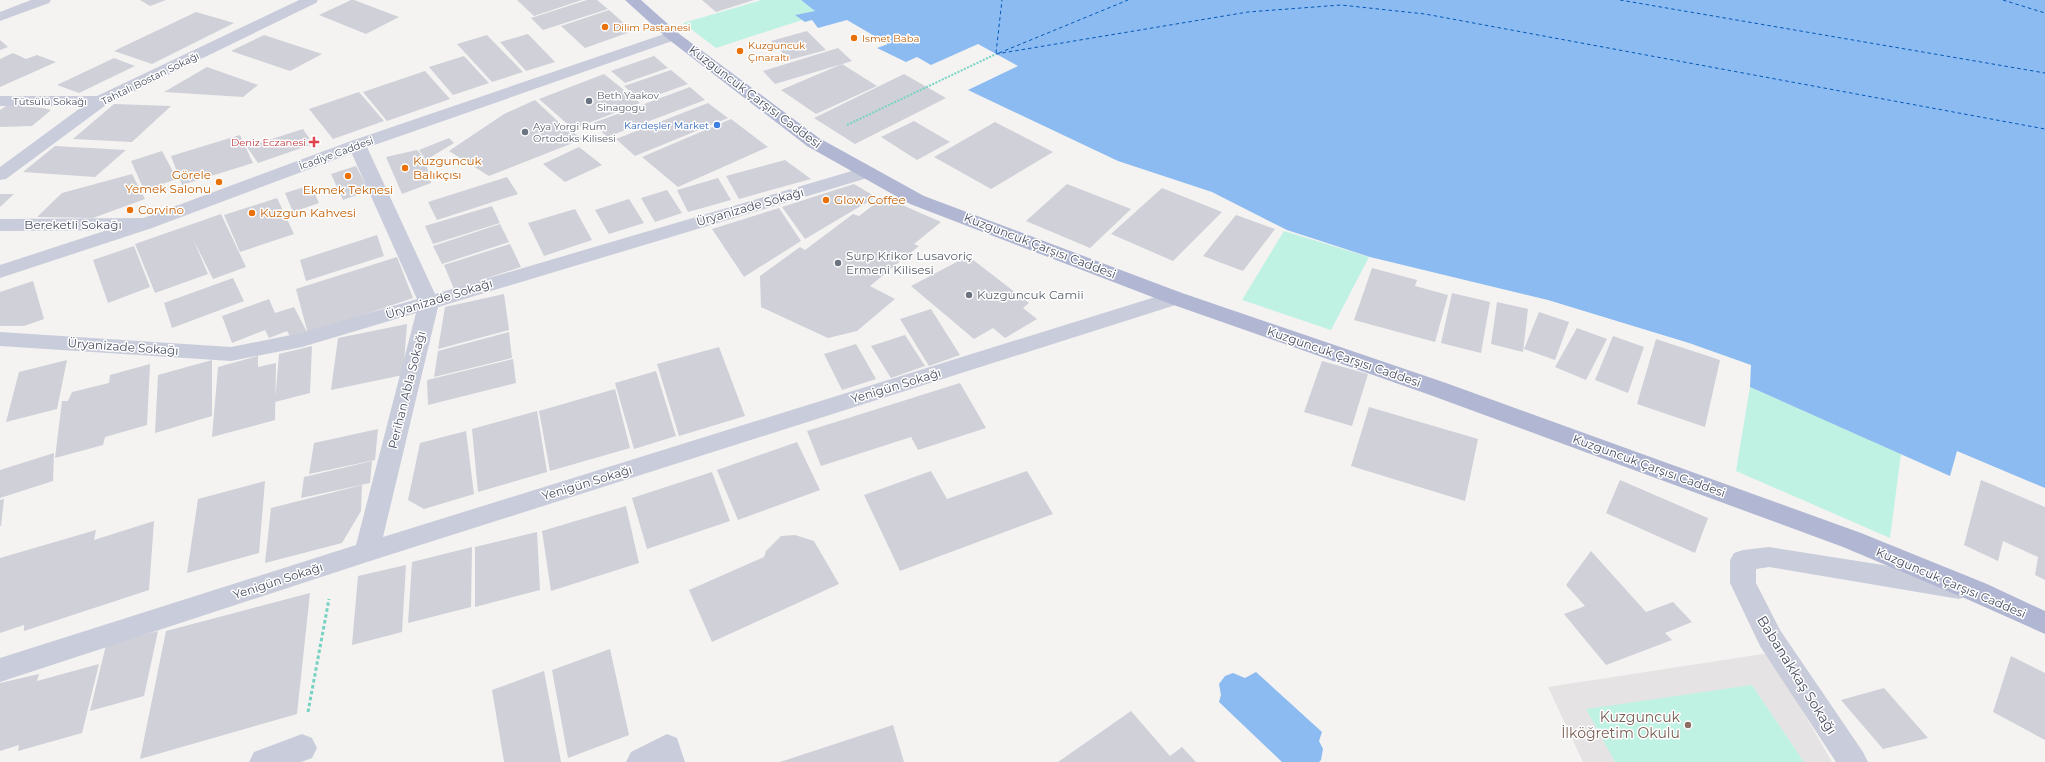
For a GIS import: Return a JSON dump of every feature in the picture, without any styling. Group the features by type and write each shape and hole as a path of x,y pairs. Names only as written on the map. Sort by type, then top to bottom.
{"main road":[{"name":"Kuzguncuk Çarşısı Caddesi","path":"632,0 673,36 813,142 917,200 1175,298 1438,389 1844,538 1978,592 2045,623"}],"street":[{"path":"0,17 44,0"},
{"name":"Tahtalı Bostan Sokağı","path":"0,174 100,101 311,0"},
{"name":"İcadiye Caddesi","path":"0,272 145,224 357,145 673,36"},
{"name":"Tütsülü Sokağı","path":"0,101 100,101"},
{"path":"357,145 429,302"},
{"name":"Üryanizade Sokağı","path":"0,340 231,354 302,340 868,172"},
{"name":"Bereketli Sokağı","path":"0,225 145,224"},
{"name":"Yenigün Sokağı","path":"0,670 367,552 1175,298"},
{"name":"Perihan Abla Sokağı","path":"367,552 429,302"},
{"name":"Babanakkaş Sokağı","path":"1853,762 1770,638 1743,583 1743,560 1770,557 1978,592"},
{"path":"264,762 302,748"},
{"path":"641,762 667,748 670,762"}],"path":[{"path":"813,142 996,54"},
{"path":"302,748 336,563"}],"shaded area":[{"name":"Kuzguncuk İlköğretim Okulu","path":"1769,653 1832,762 1583,762 1548,687"}],"green space":[{"path":"762,0 801,0 815,11 796,15 802,20 716,48 683,23"},
{"path":"1284,231 1369,257 1331,330 1242,300"},
{"path":"1750,387 1901,454 1890,538 1736,471"},
{"path":"1752,685 1804,762 1615,762 1586,709"}],"water":[{"path":"801,0 2045,0 2045,488 1957,451 1950,476 1750,387 1751,365 1689,343 1548,300 1370,257 1287,230 1212,192 1118,161 968,90 1018,66 978,44 931,65 917,57 906,62 877,48 888,44 847,20 818,28 812,20 805,22 795,15 815,11"},
{"path":"1256,672 1322,732 1319,741 1323,749 1321,760 1319,762 1282,762 1219,702 1221,695 1219,684 1225,676 1233,673 1245,678"}],"building":[{"path":"140,0 166,0 150,6"},
{"path":"351,0 399,17 366,34 319,15"},
{"path":"517,0 582,0 534,16"},
{"path":"587,0 597,0 608,9 543,30 531,18"},
{"path":"702,0 754,0 716,12"},
{"path":"609,10 633,31 585,48 561,26"},
{"path":"196,12 234,23 152,64 114,51"},
{"path":"807,31 826,50 789,60 771,41"},
{"path":"528,34 555,62 526,71 500,42"},
{"path":"264,35 322,54 290,71 231,51"},
{"path":"487,35 523,72 492,82 457,44"},
{"path":"0,40 8,47 0,50"},
{"path":"838,48 852,61 775,84 763,71"},
{"path":"13,53 26,59 37,55 56,62 0,87 0,59"},
{"path":"464,56 489,83 453,95 429,67"},
{"path":"654,56 668,68 625,83 611,71"},
{"path":"114,58 135,66 79,93 57,85"},
{"path":"842,64 877,86 816,114 781,90"},
{"path":"207,67 258,85 243,97 164,92"},
{"path":"671,70 688,84 641,101 624,86"},
{"path":"425,71 450,99 387,121 363,92"},
{"name":"Beth Yaakov Sinagogu","path":"604,74 640,103 573,129 539,99"},
{"path":"904,74 946,98 855,144 814,118"},
{"path":"690,87 705,100 607,137 593,123"},
{"path":"359,92 384,121 333,139 309,109"},
{"name":"Aya Yorgi Rum Ortodoks Kilisesi","path":"535,100 563,126 583,139 489,176 449,151 504,114"},
{"path":"708,103 728,118 635,156 616,139"},
{"path":"114,104 171,106 132,142 73,139"},
{"path":"8,105 51,110 32,126 0,127 0,110"},
{"path":"731,119 768,147 678,187 642,157"},
{"path":"914,121 950,142 917,160 881,137"},
{"path":"995,122 1053,152 991,189 934,157"},
{"path":"303,129 313,144 258,163 247,147"},
{"path":"240,135 253,163 182,185 171,156"},
{"path":"449,138 454,143 426,160 419,150"},
{"path":"55,146 126,150 95,177 23,172"},
{"path":"579,147 602,165 565,182 543,164"},
{"path":"417,150 425,159 431,183 402,194 386,157"},
{"path":"162,151 177,179 144,190 131,161"},
{"path":"785,160 811,179 739,199 726,176"},
{"path":"356,166 369,191 343,200 331,174"},
{"path":"132,174 145,199 93,218 37,217 62,193"},
{"path":"507,177 518,194 437,220 428,202"},
{"path":"718,178 731,200 688,212 677,190"},
{"path":"854,184 876,197 805,239 782,207"},
{"path":"1067,184 1131,209 1090,248 1026,221"},
{"path":"311,185 319,203 293,212 285,193"},
{"path":"1162,188 1222,212 1173,261 1111,234"},
{"path":"667,190 682,213 655,222 641,198"},
{"path":"0,194 14,194 0,207"},
{"name":"Surp Krikor Lusavoriç Ermeni Kilisesi","path":"884,197 941,222 914,244 919,246 870,286 895,299 857,331 828,338 761,307 760,276 800,247 805,250 853,214 859,216"},
{"path":"277,198 294,234 240,252 224,215"},
{"path":"629,199 644,223 609,234 595,210"},
{"path":"492,206 500,223 433,244 425,226"},
{"path":"779,208 801,241 744,277 712,229"},
{"path":"575,209 592,240 544,256 528,223"},
{"path":"221,214 246,267 213,279 193,239 208,274 155,293 135,244"},
{"path":"1236,215 1275,229 1243,271 1203,256"},
{"path":"500,224 509,242 442,264 433,246"},
{"path":"377,235 384,256 306,281 300,260"},
{"path":"510,244 521,267 454,289 444,265"},
{"path":"134,246 150,287 108,303 93,260"},
{"name":"Kuzguncuk Camii","path":"968,256 1029,303 1023,308 1037,319 1005,338 993,328 974,339 911,286"},
{"path":"397,257 413,298 308,334 296,289"},
{"path":"1372,268 1417,280 1415,286 1448,295 1435,342 1354,320"},
{"path":"233,278 244,301 172,328 164,303"},
{"path":"33,281 44,319 24,326 0,326 0,292"},
{"path":"1452,293 1490,302 1481,353 1441,343"},
{"path":"504,294 509,330 438,349 445,307"},
{"path":"269,299 275,313 294,307 307,332 291,338 287,331 269,338 265,330 232,343 222,316"},
{"path":"1497,302 1528,309 1523,352 1491,344"},
{"path":"931,309 960,355 929,366 900,319"},
{"path":"1539,312 1569,322 1555,360 1524,349"},
{"path":"407,324 403,375 331,390 338,338"},
{"path":"1577,328 1607,339 1586,380 1555,367"},
{"path":"509,332 512,358 434,377 438,351"},
{"path":"905,335 925,366 891,378 871,346"},
{"path":"1613,336 1644,347 1628,393 1595,380"},
{"path":"1656,339 1720,360 1705,427 1637,404"},
{"path":"856,344 876,379 842,390 824,354"},
{"path":"312,346 310,393 275,402 279,354"},
{"path":"719,347 745,416 679,436 657,364"},
{"path":"258,356 258,367 276,363 275,420 212,437 218,367"},
{"path":"513,359 516,383 428,405 427,380"},
{"path":"67,360 57,409 6,422 19,372"},
{"path":"212,360 212,416 155,433 158,375"},
{"path":"1322,361 1368,374 1352,426 1304,412"},
{"path":"150,364 147,425 105,437 103,445 55,458 62,401 68,401 72,392 109,383 110,375"},
{"path":"656,371 676,436 634,449 615,383"},
{"path":"960,383 986,428 918,450 911,437 821,466 807,431"},
{"path":"615,389 630,448 550,471 539,411"},
{"path":"1369,407 1478,439 1465,501 1351,466"},
{"path":"537,411 547,472 478,492 472,429"},
{"path":"378,429 375,460 309,474 314,443"},
{"path":"466,431 474,494 424,509 408,500 420,443"},
{"path":"797,442 820,490 738,520 717,470"},
{"path":"54,453 53,481 0,498 0,470"},
{"path":"372,461 370,483 301,498 304,477"},
{"path":"931,471 947,499 1027,471 1053,514 900,571 864,495"},
{"path":"712,472 730,521 647,549 632,498"},
{"path":"1620,480 1708,518 1695,553 1606,513"},
{"path":"1981,480 2045,507 2045,580 2035,575 2038,557 2003,541 1998,561 1964,545"},
{"path":"265,481 259,553 187,573 198,499"},
{"path":"362,485 361,511 342,543 265,563 271,508"},
{"path":"4,499 1,526 0,526 0,500"},
{"path":"626,506 639,563 551,591 542,531"},
{"path":"154,521 149,590 24,631 24,625 0,633 0,558 96,530 94,540"},
{"path":"537,532 540,590 475,607 475,547"},
{"path":"795,535 814,541 839,584 712,642 689,590 764,557 766,551 781,536"},
{"path":"472,547 471,607 408,623 412,562"},
{"path":"1591,551 1646,612 1673,602 1692,622 1665,633 1672,640 1606,665 1564,614 1585,606 1566,585"},
{"path":"406,565 402,632 352,645 358,576"},
{"path":"310,593 297,714 140,759 166,631"},
{"path":"158,631 144,696 90,711 106,645"},
{"path":"610,649 629,735 568,758 552,670"},
{"path":"2011,656 2045,673 2045,740 1993,712"},
{"path":"99,664 82,733 18,751 19,745 0,751 0,683 39,674 37,681"},
{"path":"544,671 561,762 504,762 492,690"},
{"path":"1884,688 1928,738 1883,749 1841,700"},
{"path":"1131,711 1170,756 1182,747 1196,762 1058,762"},
{"path":"893,725 904,762 780,762"}],"ferry route":[{"path":"996,53 1002,0"},
{"path":"999,53 1128,0"},
{"path":"1620,0 2045,73"},
{"path":"2003,0 2045,13"},
{"path":"996,54 1248,12 1341,5 1425,14 2045,129"}],"place":[{"name":"Dilim Pastanesi","path":"605,27"},
{"name":"Ismet Baba","path":"854,38"},
{"name":"Kuzguncuk Çınaraltı","path":"740,51"},
{"name":"Beth Yaakov Sinagogu","path":"589,101"},
{"name":"Kardeşler Market","path":"717,125"},
{"name":"Aya Yorgi Rum Ortodoks Kilisesi","path":"525,132"},
{"name":"Deniz Eczanesi","path":"314,142"},
{"name":"Kuzguncuk Balıkçısı","path":"405,168"},
{"name":"Ekmek Teknesi","path":"348,176"},
{"name":"Görele Yemek Salonu","path":"219,182"},
{"name":"Glow Coffee","path":"826,200"},
{"name":"Corvino","path":"130,210"},
{"name":"Kuzgun Kahvesi","path":"252,213"},
{"name":"Surp Krikor Lusavoriç Ermeni Kilisesi","path":"838,263"},
{"name":"Kuzguncuk Camii","path":"969,295"},
{"name":"Kuzguncuk İlköğretim Okulu","path":"1688,725"}]}
